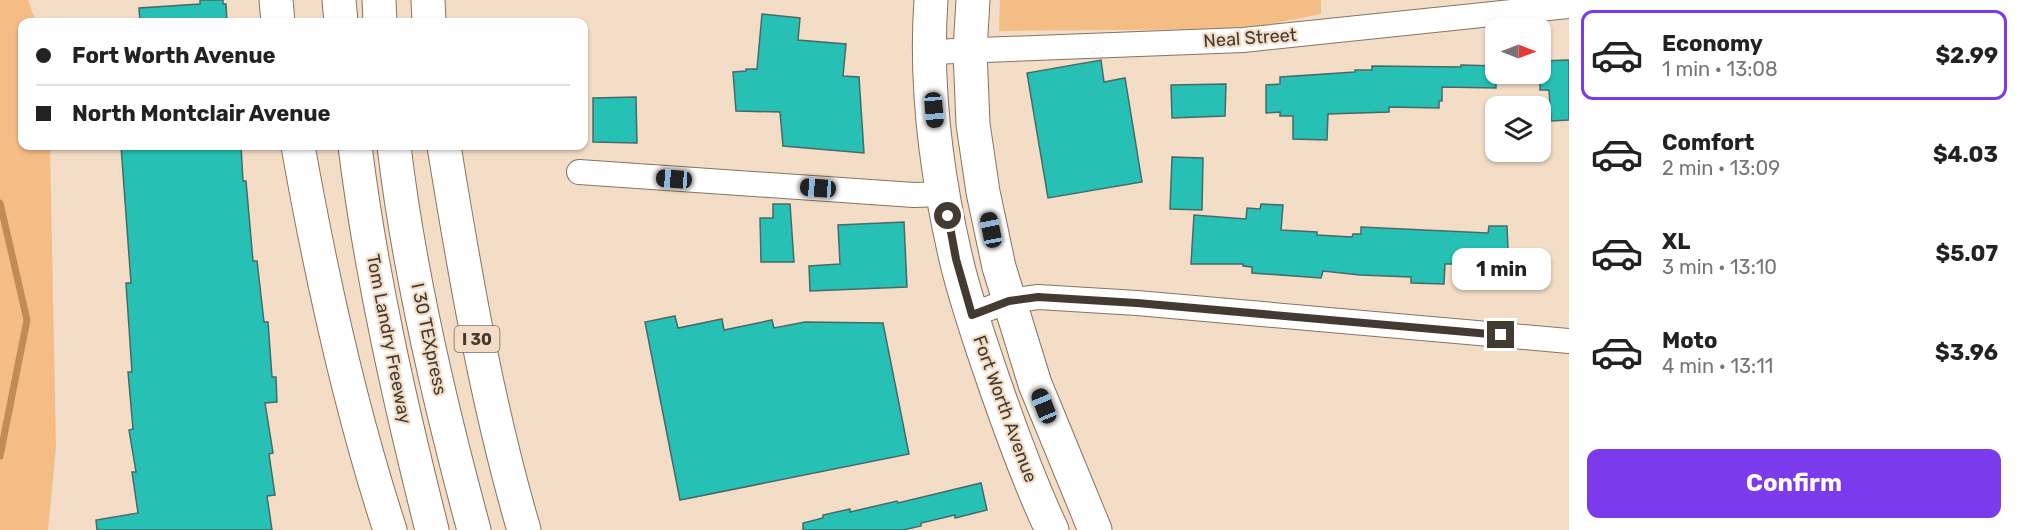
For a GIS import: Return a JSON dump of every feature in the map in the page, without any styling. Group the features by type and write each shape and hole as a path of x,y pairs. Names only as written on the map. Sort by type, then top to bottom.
{"main road":[{"path":"276,0 278,18"},
{"path":"339,0 341,18"},
{"path":"379,0 380,18"},
{"path":"428,0 429,18"},
{"name":"Fort Worth Avenue","path":"931,0 930,52 937,150 956,259 1006,418 1047,519"},
{"name":"Fort Worth Avenue","path":"973,0 970,51 973,124 983,192 999,267 1035,384 1095,530"},
{"path":"299,150 340,354 368,464 390,530"},
{"name":"Tom Landry Freeway","path":"356,150 377,282 402,409 432,530"},
{"name":"I 30 TEXpress","path":"395,150 421,307 451,443 474,530"},
{"name":"I 30","path":"445,150 463,268 487,389 524,530"},
{"path":"1047,519 1079,492"}],"street":[{"name":"Neal Street","path":"930,52 1243,40 1569,6"},
{"path":"579,172 914,195 944,194"},
{"path":"972,315 1009,301 1038,297 1137,303 1569,341"}],"shaded area":[{"path":"0,0 28,0 35,18 18,18 18,150 50,150 56,447 48,530 0,530"},
{"path":"1000,0 1321,0 1321,14 1245,29 999,31"}],"building":[{"path":"200,0 223,0 223,4 226,4 227,18 140,18 139,8 200,4"},
{"path":"762,14 800,18 798,40 846,44 843,76 859,77 864,153 783,146 780,112 736,111 733,72 757,69"},
{"path":"1101,60 1104,82 1125,78 1142,182 1048,198 1027,73"},
{"path":"1569,60 1569,120 1551,121 1549,90 1540,90 1540,84 1551,84 1551,61"},
{"path":"1461,65 1485,66 1485,84 1496,84 1496,88 1442,87 1442,101 1439,101 1439,108 1389,107 1389,112 1328,114 1327,140 1293,139 1293,116 1280,116 1280,112 1266,113 1266,85 1280,84 1280,77 1372,70 1372,66 1461,67"},
{"path":"1226,84 1225,116 1172,118 1171,85"},
{"path":"636,97 637,143 593,142 593,98"},
{"path":"121,150 241,150 253,261 257,261 264,322 268,322 272,377 276,377 277,402 265,403 273,453 269,454 275,495 267,496 272,530 97,530 96,520 138,513 132,472 136,472 129,430 133,429 128,372 132,372 126,283 131,283"},
{"path":"1172,157 1203,158 1202,210 1170,209"},
{"path":"773,204 790,204 794,262 761,262 760,218 773,218"},
{"path":"1261,204 1283,205 1281,230 1317,232 1317,235 1352,237 1353,234 1361,234 1361,227 1488,233 1489,226 1507,226 1509,272 1480,272 1480,264 1445,264 1444,284 1411,283 1411,277 1323,271 1321,278 1252,273 1252,267 1243,266 1243,264 1191,264 1194,215 1246,219 1247,208 1260,209"},
{"path":"904,222 907,287 810,291 809,266 840,264 838,225"},
{"path":"675,316 678,328 722,319 724,330 772,320 774,328 805,322 883,323 909,454 680,500 645,322"},
{"path":"981,483 987,510 921,523 921,526 903,530 803,530 803,523 823,518 823,515 850,509 850,512 897,501 898,503"}],"waterway":[{"path":"0,203 27,320 0,456"}],"route":[{"path":"948,216 956,259 972,315 1009,301 1038,297 1137,303 1501,335"}]}
